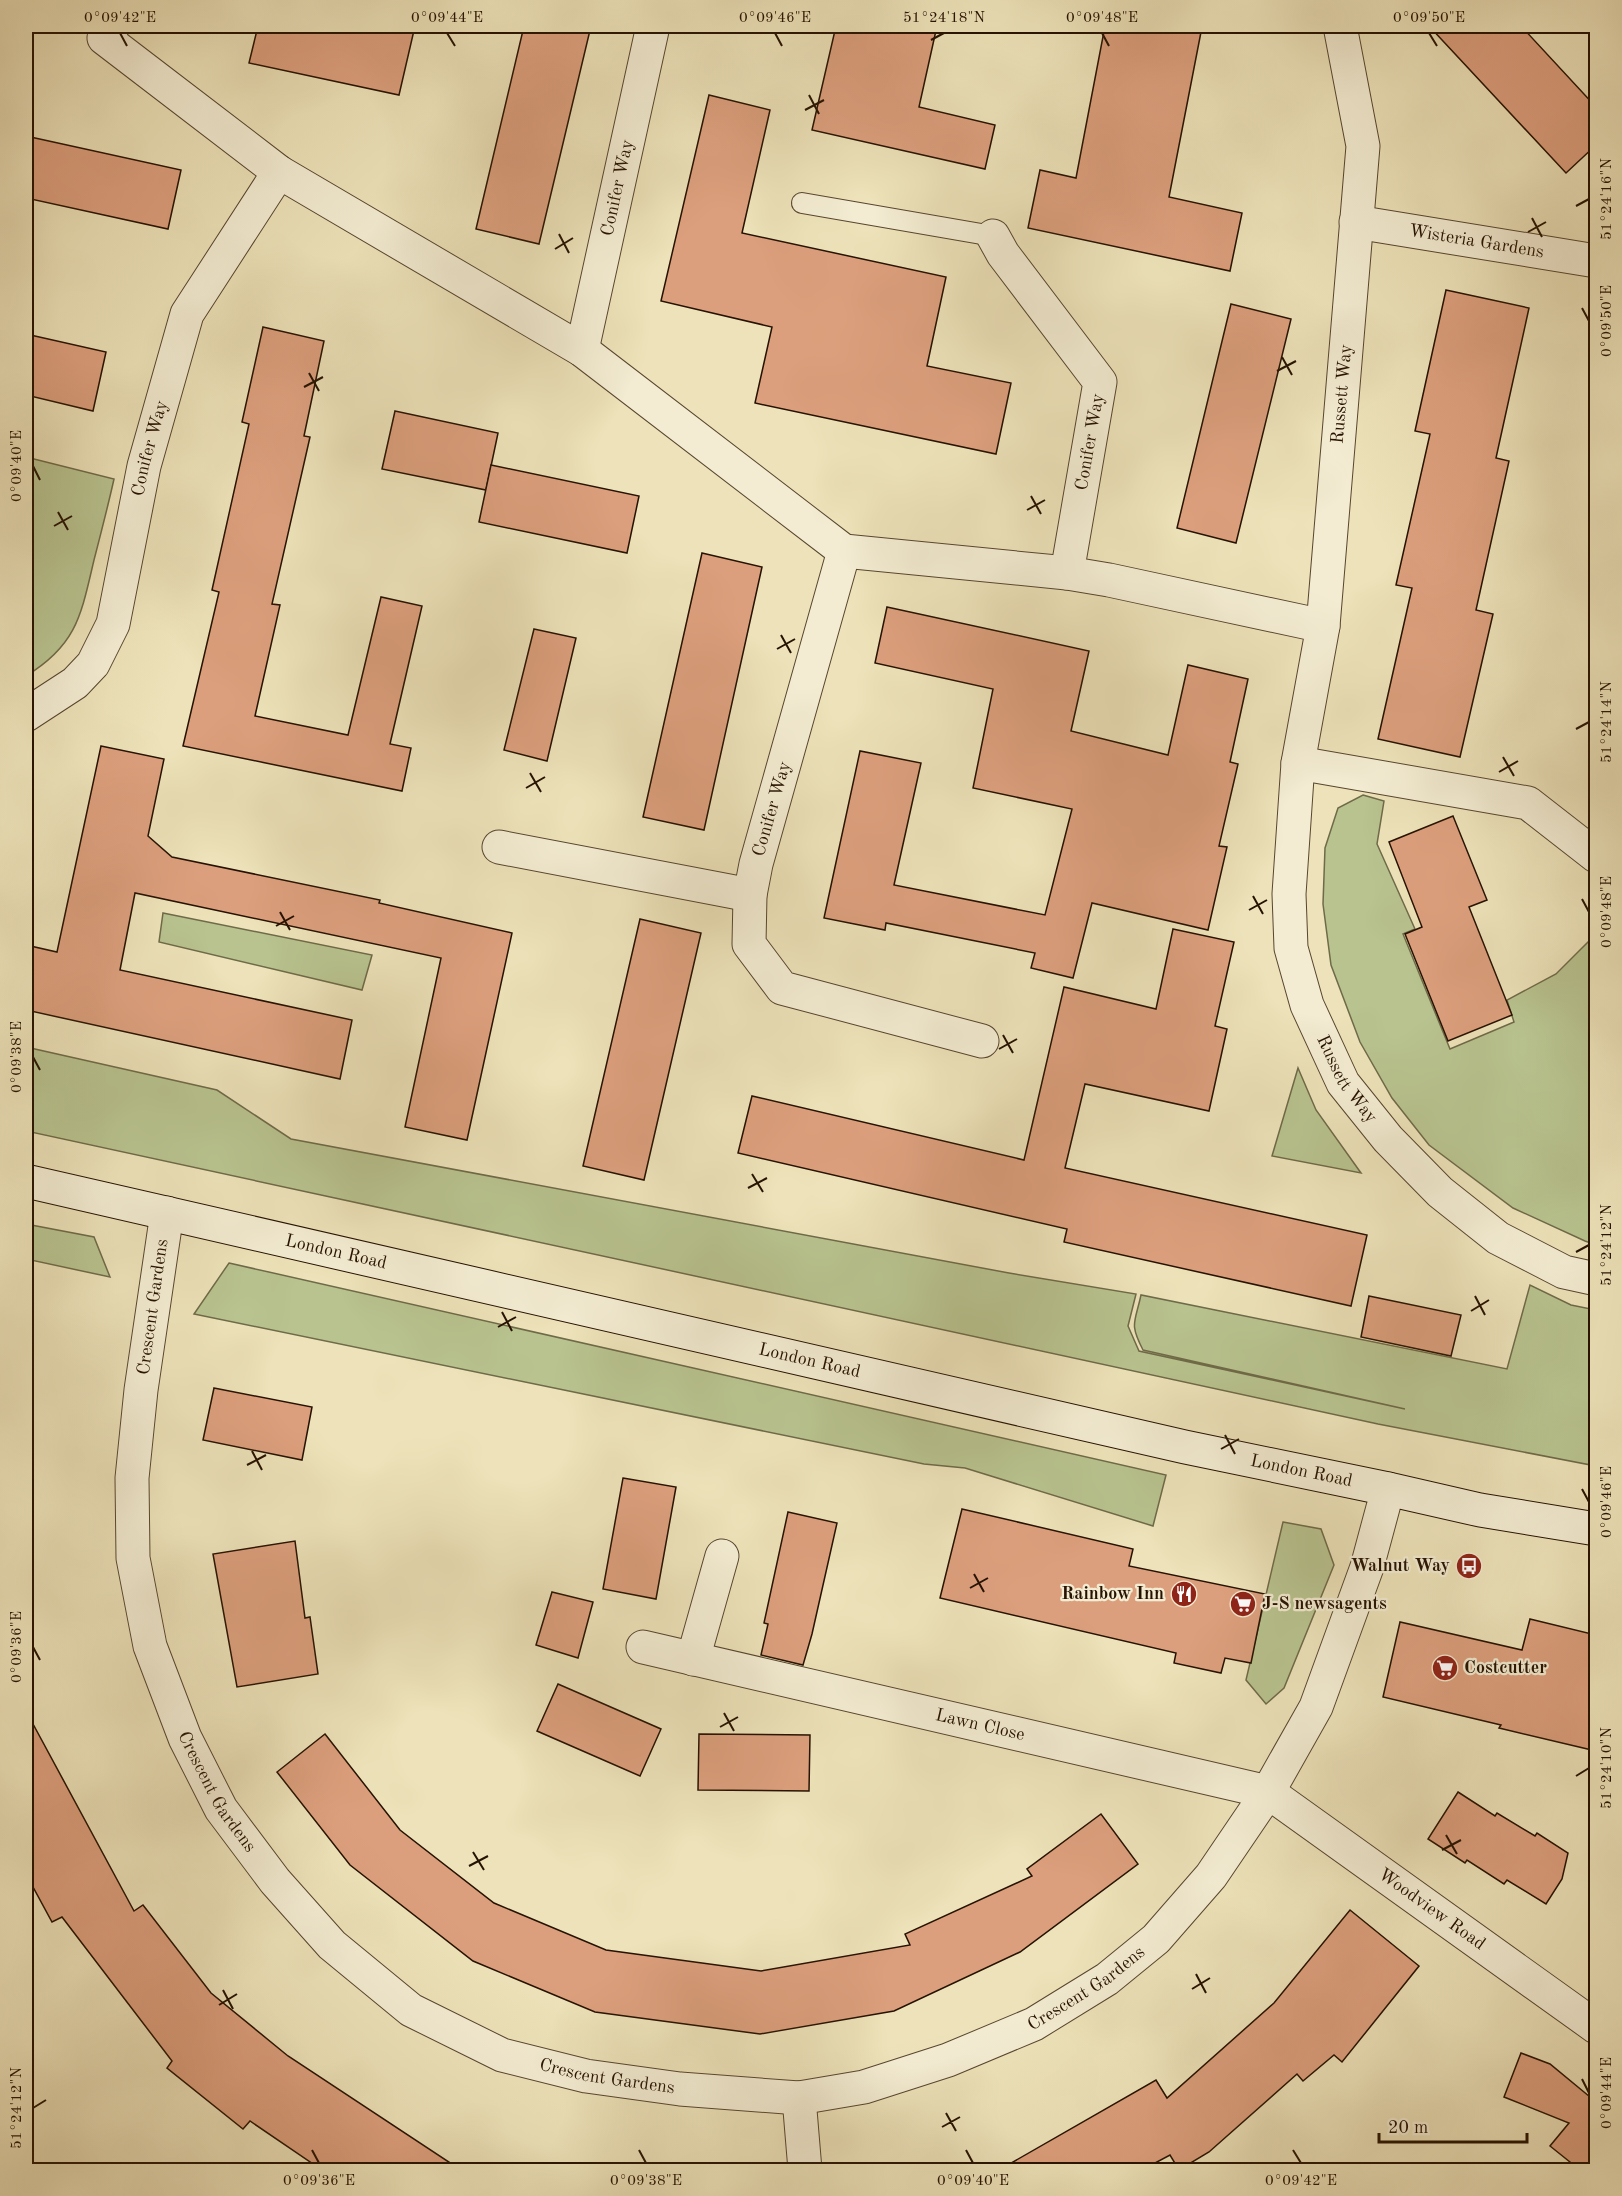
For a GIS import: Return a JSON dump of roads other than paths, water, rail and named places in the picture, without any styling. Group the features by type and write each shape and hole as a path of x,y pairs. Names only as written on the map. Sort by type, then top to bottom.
{"street":[{"name":"Conifer Way","path":"582,350 653,26"},
{"name":"Russett Way","path":"1340,26 1363,146 1323,626 1298,763 1288,894 1291,948 1307,1005 1343,1083 1388,1139 1440,1192 1498,1238 1564,1272 1596,1279"},
{"path":"102,30 279,172 582,350 844,551 1067,573 1323,626"},
{"name":"Conifer Way","path":"26,715 75,683 93,664 113,624 144,466 188,314 279,172"},
{"name":"Wisteria Gardens","path":"1356,222 1596,261"},
{"name":"Conifer Way","path":"993,236 1003,254 1100,382 1067,573"},
{"name":"Conifer Way","path":"844,551 756,864 750,895 749,944 782,988 982,1041"},
{"path":"1298,763 1528,803 1596,856"},
{"path":"499,847 750,895"},
{"name":"London Road","path":"26,1180 1185,1447 1480,1510 1596,1529"},
{"name":"Crescent Gardens","path":"167,1213 141,1390 132,1478 133,1558 150,1646 185,1738 221,1809 275,1881 332,1945 411,2010 502,2055 586,2076 680,2090 799,2098 864,2087 948,2060 1034,2024 1107,1979 1156,1939 1211,1876 1268,1792 1316,1707 1367,1567 1388,1489"},
{"path":"693,1659 722,1556"},
{"name":"Lawn Close","path":"643,1647 1268,1792"},
{"name":"Woodview Road","path":"1268,1792 1596,2027"},
{"path":"799,2098 805,2170"}],"lane":[{"path":"802,203 993,236"}],"place":[{"name":"Walnut Way","path":"1469,1566"},
{"name":"Rainbow Inn","path":"1184,1594"},
{"name":"J-S newsagents","path":"1243,1604"},
{"name":"Costcutter","path":"1445,1668"}]}
